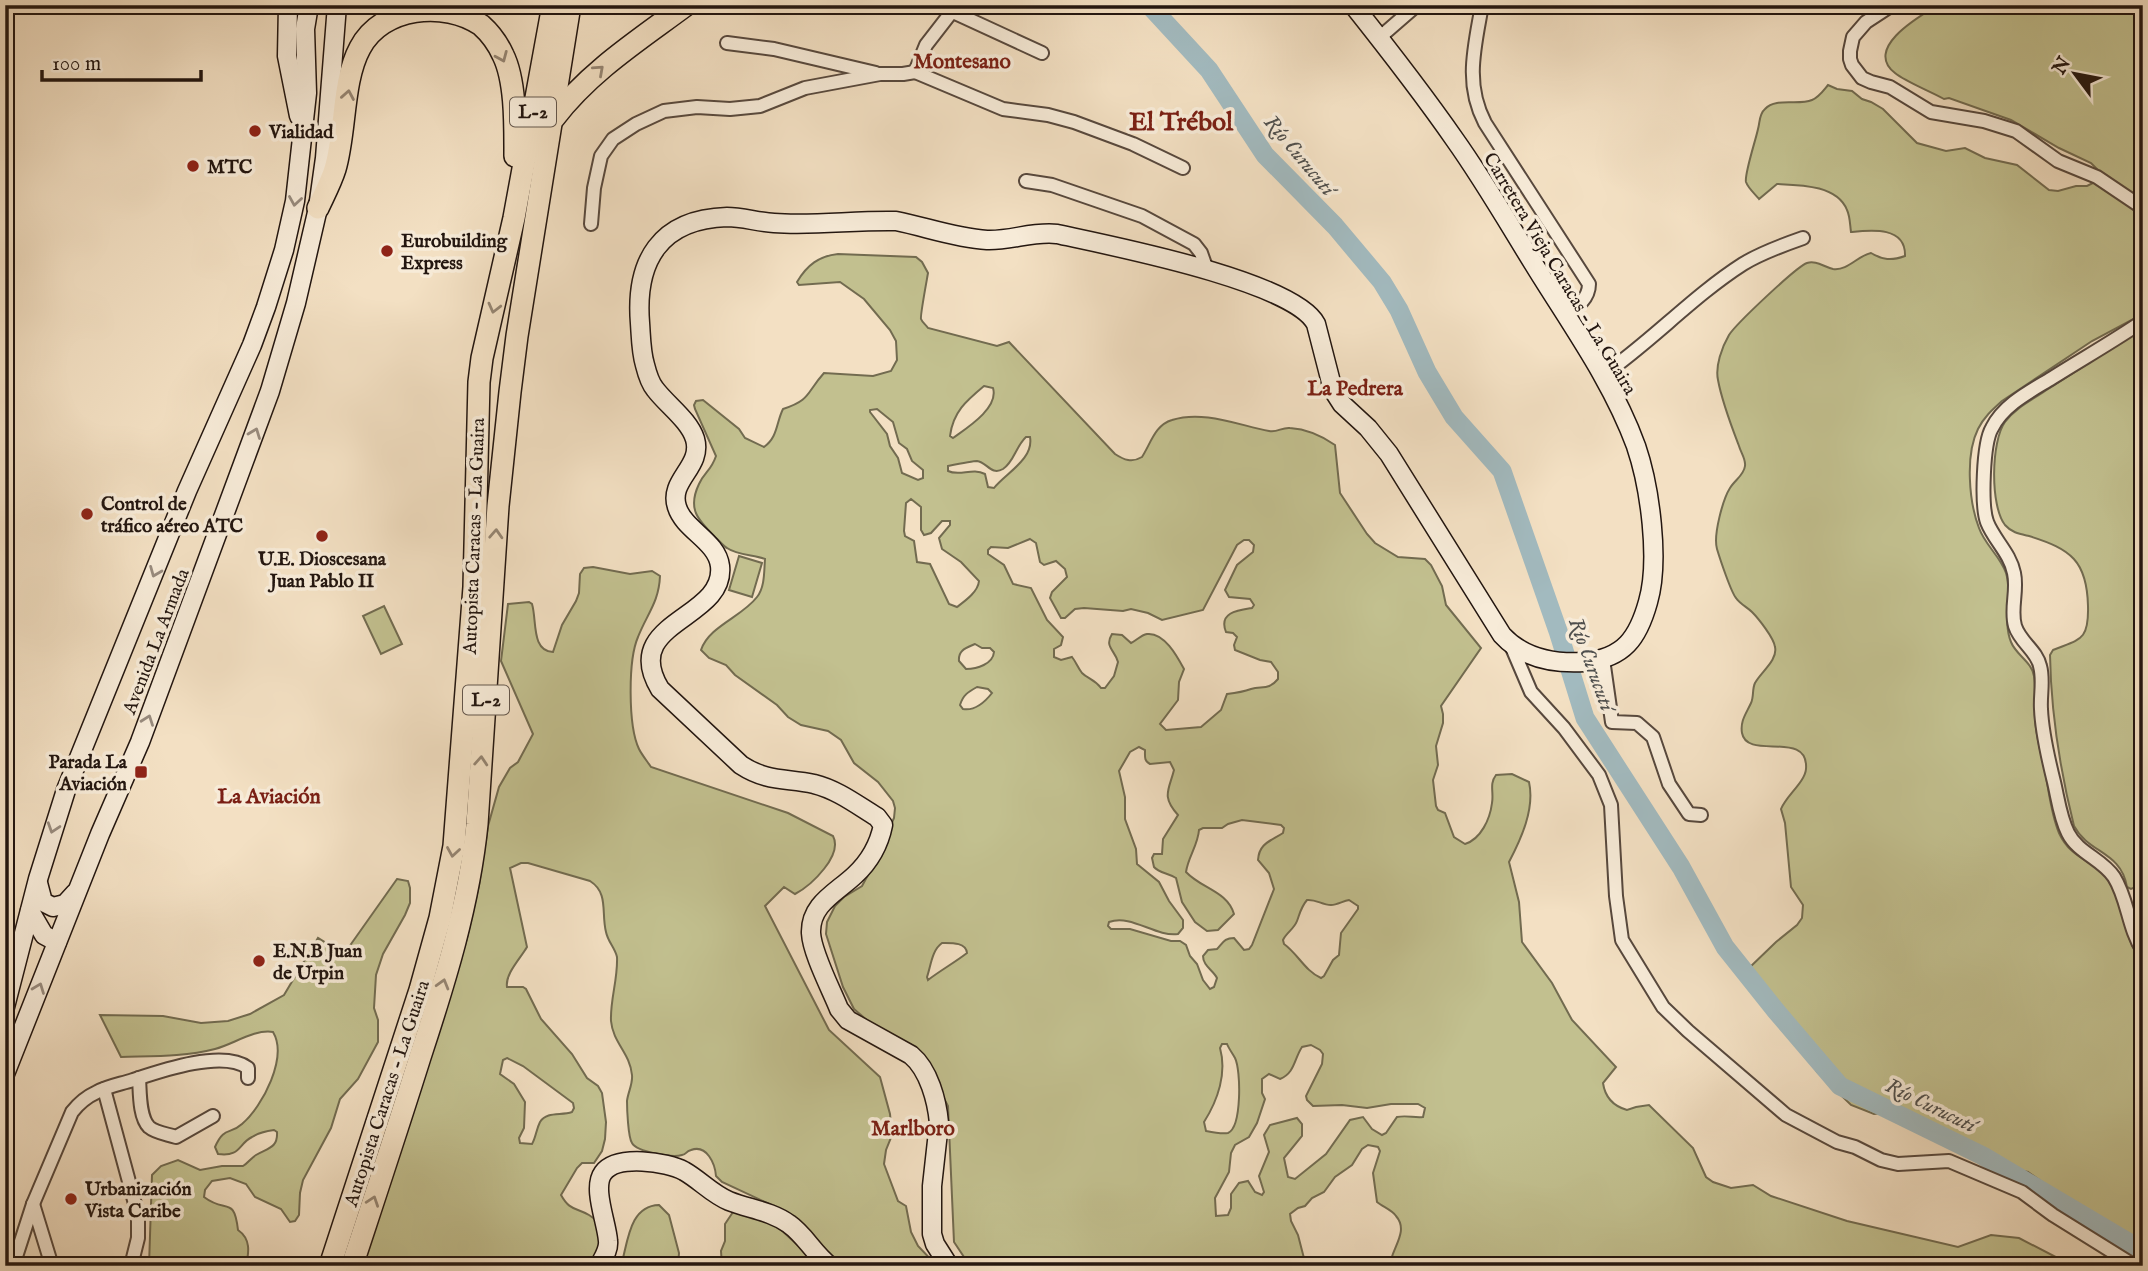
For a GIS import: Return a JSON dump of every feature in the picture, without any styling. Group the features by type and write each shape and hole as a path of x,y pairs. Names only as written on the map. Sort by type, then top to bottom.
{"highway":[{"name":"Autopista Caracas - La Guaira","path":"330,1266 420,990 450,870 457,822 474,587 479,382 514,218 552,5"},
{"name":"Autopista Caracas - La Guaira","path":"352,1266 440,996 471,873 477,824 498,506 510,392 570,5"},
{"path":"553,120 573,94 604,65 686,5"},
{"path":"318,208 335,169 352,68 359,49 380,24 410,10 436,8 452,11 479,23 505,58 515,130 514,218"}],"main road":[{"path":"288,5 287,56 302,133"},
{"name":"Avenida La Armada","path":"5,1007 54,824 187,491 252,345 284,250 295,201 307,93 305,29 309,5"},
{"name":"Avenida La Armada","path":"5,1074 140,742 265,404 296,303 318,208 325,158 337,5"},
{"name":"Carretera Vieja Caracas - La Guaira","path":"949,1266 932,1234 932,1186 939,1123 926,1074 911,1055 843,1015 811,935 816,910 863,866 875,850 883,825 877,817 829,789 813,784 762,777 741,765 660,689 653,678 650,664 658,638 705,599 718,582 720,563 713,550 677,509 675,498 678,484 691,468 696,443 690,429 654,388 645,365 639,305 645,269 654,249 673,230 704,220 728,217 775,223 896,221 940,233 989,240 1050,233 1158,256 1207,270 1284,298 1312,315 1337,398 1368,428 1389,454 1502,635 1510,643 1533,655 1559,663 1603,659 1624,648 1639,631 1653,587 1652,517 1636,448 1611,387 1457,143 1353,5"},
{"path":"38,879 40,897 43,902 53,907 65,904 79,888"},
{"path":"30,911 44,934 57,942"},
{"path":"599,1266 608,1241 599,1182 603,1173 611,1166 636,1161 671,1165 729,1202 781,1219 793,1227 830,1266"}],"street":[{"path":"1379,38 1417,5"},
{"path":"1482,5 1473,48 1472,68 1479,110 1589,284 1584,300 1565,315"},
{"path":"1892,5 1866,22 1853,37 1850,59 1862,78 1890,87 1917,106 1931,112 1984,121 2016,131 2057,161 2097,177 2143,208"},
{"path":"915,72 926,45 955,9 1042,53"},
{"path":"727,44 774,50 880,74"},
{"path":"591,224 594,188 601,156 613,139 636,124 664,111 697,107 730,109 760,106 805,88 880,74 915,72 1003,109 1048,115 1074,122 1133,144 1184,168"},
{"path":"1026,180 1052,185 1142,216 1194,244 1201,253 1207,270"},
{"path":"1603,375 1744,263 1803,238"},
{"path":"2143,321 2028,393 1999,416 1988,434 1985,446 1985,512 1991,530 2006,551 2014,572 2015,628 2039,662 2045,744 2060,810 2068,832 2078,846 2101,863 2115,878 2133,933 2143,951"},
{"path":"1510,643 1531,692 1599,775 1611,805 1616,896 1622,940 1663,1007 1786,1115 1838,1142 1856,1147 1881,1160 1898,1164 1949,1161 2022,1192 2053,1215 2135,1266"},
{"path":"1603,659 1612,722 1637,723 1653,737 1669,784 1689,814 1701,815"},
{"path":"13,1266 33,1204 72,1112 82,1100 104,1089 154,1073 211,1061 240,1062 248,1068 248,1078"},
{"path":"139,1078 144,1117 148,1126 155,1131 176,1137 213,1116"},
{"path":"104,1089 138,1215 138,1238 131,1266"},
{"path":"33,1204 52,1266"}],"shaded area":[{"path":"1938,5 2143,5 2143,314 2092,341 1995,407 1983,421 1974,440 1970,478 1979,528 2000,561 2008,581 2008,634 2016,651 2033,671 2036,732 2056,826 2070,849 2108,880 2118,900 2131,942 2143,962 2143,1262 2117,1245 2076,1206 2028,1172 2001,1168 1968,1154 1951,1136 1916,1115 1904,1111 1874,1114 1851,1105 1817,1072 1807,1052 1785,1029 1771,1004 1758,991 1747,970 1802,918 1803,905 1791,887 1785,823 1781,809 1806,769 1804,757 1798,750 1755,745 1746,741 1742,733 1754,685 1772,661 1775,647 1762,623 1734,595 1717,549 1718,526 1724,500 1743,472 1745,463 1722,397 1717,375 1718,363 1724,345 1734,329 1779,285 1807,263 1814,262 1838,269 1871,253 1887,259 1905,256 1904,246 1894,235 1877,231 1851,232 1847,210 1842,202 1827,191 1807,186 1777,184 1759,199 1748,186 1746,178 1762,113 1775,103 1812,100 1828,85 1852,91 1883,109 1917,143 1946,151 1965,148 1985,158 2017,165 2049,190 2087,186 2099,177 2097,169 2091,163 2011,120 1949,98 1944,99 1895,73 1887,63 1886,53 1890,43 1908,25"},
{"path":"838,254 916,257 928,273 921,316 928,328 997,346 1009,342 1115,454 1125,459 1135,460 1142,457 1161,426 1184,417 1208,418 1272,431 1296,429 1314,434 1335,445 1340,493 1367,534 1375,543 1398,557 1425,559 1431,565 1442,586 1446,605 1481,648 1441,706 1443,723 1436,746 1438,765 1433,780 1436,806 1445,813 1454,837 1465,844 1476,838 1487,822 1496,775 1512,774 1529,782 1528,813 1509,862 1519,902 1522,942 1552,983 1572,1020 1616,1067 1603,1083 1610,1100 1627,1110 1649,1105 1693,1148 1706,1177 1713,1182 1731,1188 1753,1185 1771,1196 1847,1221 1958,1247 1991,1235 2019,1238 2073,1266 1390,1266 1400,1235 1400,1222 1377,1202 1373,1173 1380,1151 1378,1147 1368,1145 1362,1149 1352,1165 1335,1177 1324,1192 1290,1214 1306,1266 970,1266 954,1242 948,1106 939,1089 854,1009 843,987 826,934 827,922 835,906 862,886 868,875 894,818 893,801 878,782 854,763 841,740 828,731 801,725 788,717 777,705 735,675 726,665 709,658 701,650 711,634 751,604 760,593 765,559 726,547 696,514 696,493 716,456 695,409 696,401 703,400 739,429 745,438 764,447 774,434 783,409 804,399 824,373 873,376 891,371 897,360 896,341 864,299 840,282 799,285 797,282 814,262","holes":["984,386 993,388 994,395 987,410 953,438 950,436 954,420","877,409 893,422 899,443 907,449 912,461 923,470 923,478 918,480 902,473 887,434 870,410","1026,437 1030,437 1030,445 1024,459 994,488 988,487 985,474 980,472 948,471 948,466 977,461 999,471 1010,462","911,499 921,507 921,530 924,535 931,533 942,521 950,521 950,525 939,538 942,549 961,562 979,581 974,592 957,607 949,604 930,564 917,562 914,541 905,536 906,503","1030,539 1036,543 1040,562 1044,565 1056,561 1065,569 1067,577 1052,592 1050,598 1061,618 1065,618 1075,609 1084,608 1123,611 1131,609 1162,620 1203,610 1237,545 1249,540 1254,545 1253,552 1237,565 1225,590 1229,597 1250,599 1254,605 1252,608 1231,613 1224,625 1226,632 1237,637 1235,650 1271,662 1278,672 1278,679 1269,686 1227,694 1221,710 1201,727 1166,730 1160,724 1178,700 1179,682 1184,669 1164,641 1153,634 1147,634 1131,643 1122,635 1112,634 1109,642 1118,662 1114,676 1105,688 1101,688 1082,673 1072,657 1061,660 1054,657 1054,649 1061,645 1063,637 1047,620 1031,588 1013,584 1004,565 988,554 991,547 1008,548","975,644 990,648 994,652 993,656 984,665 966,669 959,657 961,652","977,687 988,689 992,693 972,709 963,709 960,705 968,692","1139,747 1145,750 1146,760 1150,764 1170,762 1174,770 1168,798 1178,815 1163,839 1162,854 1154,854 1152,858 1156,869 1176,878 1182,902 1195,922 1207,931 1218,930 1234,914 1226,900 1186,872 1199,830 1222,828 1242,820 1281,825 1284,828 1283,833 1266,843 1259,854 1258,860 1269,873 1274,889 1252,945 1244,950 1231,938 1217,949 1208,950 1203,956 1217,978 1214,987 1210,989 1186,945 1180,941 1171,941 1130,929 1111,929 1108,926 1109,922 1126,921 1169,934 1178,934 1183,928 1183,920 1159,882 1137,864 1136,849 1125,819 1125,797 1119,771 1130,752","1307,900 1331,905 1349,900 1358,906 1341,933 1339,955 1321,978 1306,967 1283,940 1296,924","942,943 961,945 967,953 928,980 934,954","1222,1044 1227,1044 1237,1064 1239,1085 1236,1120 1233,1129 1228,1133 1206,1131 1204,1122 1217,1096 1222,1067 1220,1048","1311,1045 1323,1054 1322,1064 1306,1096 1313,1106 1367,1108 1391,1104 1418,1104 1425,1108 1423,1117 1397,1117 1382,1135 1372,1129 1363,1117 1350,1120 1326,1154 1295,1179 1288,1177 1284,1158 1302,1136 1302,1124 1297,1118 1270,1125 1264,1135 1269,1152 1259,1176 1264,1192 1262,1195 1255,1192 1248,1181 1239,1183 1231,1194 1228,1215 1216,1216 1215,1198 1229,1172 1231,1153 1235,1145 1249,1137 1257,1123 1265,1099 1262,1079 1269,1074 1280,1079 1291,1069 1302,1047"]},
{"path":"2143,328 2143,879 2138,886 2131,889 2127,887 2124,875 2112,859 2088,842 2074,826 2057,741 2050,655 2053,650 2081,637 2087,626 2088,606 2084,578 2074,559 2066,552 2044,541 2013,531 2005,525 1997,504 1994,474 2000,431 2014,412"},
{"path":"739,556 762,563 752,597 729,590"},
{"path":"593,567 630,574 652,571 660,576 655,601 635,647 631,676 631,710 635,739 651,767 788,813 833,836 834,852 817,877 795,894 784,887 765,906 829,1030 880,1077 890,1114 892,1135 884,1164 898,1201 906,1206 911,1232 918,1246 937,1266 839,1266 798,1223 778,1208 722,1182 716,1176 706,1152 697,1149 671,1156 647,1152 635,1146 629,1129 627,1101 632,1078 631,1067 615,1036 611,1021 617,957 606,932 600,891 590,881 521,863 510,868 527,947 511,972 507,987 526,989 541,1019 602,1093 606,1122 602,1151 594,1163 582,1163 577,1168 561,1195 570,1206 589,1215 603,1226 598,1266 362,1266 467,938 488,826 499,787 510,768 518,762 533,734 501,661 508,604 532,604 538,641 546,650 553,652 562,625 579,593 580,574 584,568","holes":["507,1058 523,1066 573,1103 574,1108 572,1112 550,1115 543,1119 532,1144 520,1143 519,1138 524,1128 525,1102 514,1084 500,1074 503,1060"]},
{"path":"384,606 402,644 381,654 363,616"},
{"path":"397,879 408,881 410,903 383,954 376,975 374,1008 378,1020 378,1042 358,1079 340,1099 331,1128 303,1180 299,1215 295,1221 290,1222 281,1209 255,1197 246,1184 230,1178 212,1181 205,1190 204,1197 234,1212 238,1230 247,1242 246,1266 149,1266 152,1175 161,1166 178,1160 200,1170 243,1166 276,1141 277,1132 274,1130 254,1136 231,1154 218,1154 215,1147 224,1133 238,1127 258,1106 271,1081 277,1042 273,1032 266,1032 203,1052 121,1057 100,1015 163,1016 201,1023 228,1021 250,1014 284,995 318,938 344,954"},
{"path":"659,1205 669,1215 679,1253 678,1266 621,1266 628,1236 636,1218 649,1207"},
{"path":"733,1212 777,1226 820,1266 722,1266 725,1224"}],"waterway":[{"name":"Río Curucutí","path":"1149,5 1209,70 1265,155 1335,226 1382,282 1399,310 1427,372 1454,417 1502,471 1558,631 1585,718 1681,867 1725,947 1776,1011 1840,1086 1983,1156 2143,1251"}],"place":[{"name":"Vialidad","path":"255,131"},
{"name":"MTC","path":"193,166"},
{"name":"Eurobuilding Express","path":"387,251"},
{"name":"Control de tráfico aéreo ATC","path":"87,514"},
{"name":"U.E. Dioscesana Juan Pablo II","path":"322,536"},
{"name":"Parada La Aviación","path":"141,772"},
{"name":"E.N.B Juan de Urpin","path":"259,961"},
{"name":"Urbanización Vista Caribe","path":"71,1199"}],"district":[{"name":"Montesano","path":"962,61"},
{"name":"El Trébol","path":"1181,121"},
{"name":"La Pedrera","path":"1355,388"},
{"name":"La Aviación","path":"269,796"},
{"name":"Marlboro","path":"913,1128"}]}
